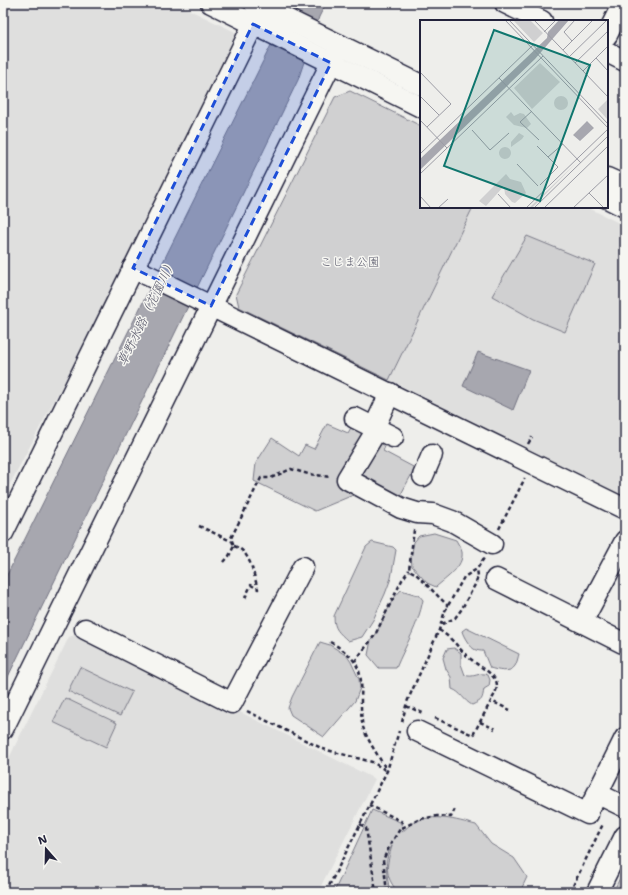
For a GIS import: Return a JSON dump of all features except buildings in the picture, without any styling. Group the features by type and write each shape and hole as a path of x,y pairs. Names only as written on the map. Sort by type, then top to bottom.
{"street":[{"path":"211,3 256,11 340,45 420,85"},
{"path":"505,3 542,14"},
{"path":"608,33 623,3"},
{"path":"256,11 331,63 420,107"},
{"path":"3,533 134,268 256,11"},
{"path":"3,729 340,45"},
{"path":"608,52 625,60"},
{"path":"608,178 625,186"},
{"path":"608,198 625,207"},
{"path":"134,268 625,509"},
{"path":"390,393 374,428 373,436 347,479 401,508 417,513 433,514 447,519 492,544"},
{"path":"355,418 393,437"},
{"path":"423,476 432,455"},
{"path":"582,622 621,544"},
{"path":"85,629 232,703 303,567"},
{"path":"496,580 625,644"},
{"path":"421,723 596,808 625,807"},
{"path":"596,808 625,738"},
{"path":"598,892 625,836"}],"path":[{"path":"526,449 532,437"},
{"path":"231,542 231,538 261,478 271,478 292,469 308,474 347,479"},
{"path":"326,892 387,771 406,706 440,630 448,606 464,577 477,569 492,544 529,472"},
{"path":"355,661 374,635 396,590 409,570 417,513"},
{"path":"199,526 231,542 234,546 240,548 246,553 258,589 251,585 245,598"},
{"path":"224,562 234,546"},
{"path":"441,624 455,618 461,610 476,583 478,576 477,569"},
{"path":"409,570 448,606"},
{"path":"433,717 473,735 491,701 497,686 492,675 470,659 449,636 440,630"},
{"path":"330,642 348,653 355,661 362,685 361,717 364,729 387,771"},
{"path":"491,701 510,710"},
{"path":"232,703 323,749 372,762 387,771"},
{"path":"406,706 421,723"},
{"path":"480,722 495,729"},
{"path":"369,805 401,821 405,826"},
{"path":"570,892 596,808"},
{"path":"387,892 383,860 390,844 400,829 420,819 437,816 451,817 456,809"},
{"path":"360,824 366,828 376,892"}],"highlighted area":[{"path":"253,24 331,63 211,306 133,268"}],"shaded area":[{"path":"3,3 175,3 237,33 108,299 3,497"},
{"path":"473,208 589,208 625,226 625,497 389,380"},
{"path":"81,633 375,779 318,892 3,892 3,770 69,637"}],"green space":[{"name":"こじま公園","path":"350,91 420,126 420,208 473,208 389,380 239,307 236,294 335,97"},
{"path":"527,236 595,264 565,332 533,319 492,296"},
{"path":"327,424 348,433 353,424 387,442 383,451 415,468 400,496 358,493 315,511 254,481 256,463 272,438 299,456 305,445 314,449"},
{"path":"434,533 456,540 462,552 460,563 454,572 436,587 427,583 412,566 411,557 414,542 419,536"},
{"path":"372,542 393,547 396,550 391,578 373,620 362,637 348,641 336,628 334,616 366,547"},
{"path":"401,590 419,595 423,600 421,609 415,627 396,668 379,668 368,655 371,640 375,636 393,599"},
{"path":"466,628 519,654 515,666 507,671 490,668 483,651 474,649 466,639 462,631"},
{"path":"320,642 330,645 347,656 359,679 360,688 355,701 324,737 291,715 288,708"},
{"path":"454,648 461,653 461,664 465,675 471,676 485,674 488,675 490,680 489,686 484,689 481,699 472,705 458,692 452,689 451,677 446,669 443,658 447,649"},
{"path":"80,667 132,692 120,716 68,691"},
{"path":"65,698 117,723 106,747 53,722"},
{"path":"372,810 400,822 404,830 402,832 414,822 429,818 445,818 476,825 491,844 514,858 527,877 520,892 398,892 393,886 388,875 388,864 392,846 387,857 387,874 390,892 334,892"},
{"path":"625,868 625,889 623,892 613,892"}],"water":[{"name":"草野水路（花園川）","path":"292,3 326,3 319,17 298,80 3,687 3,583"},
{"path":"478,352 529,370 513,410 463,386"}]}
